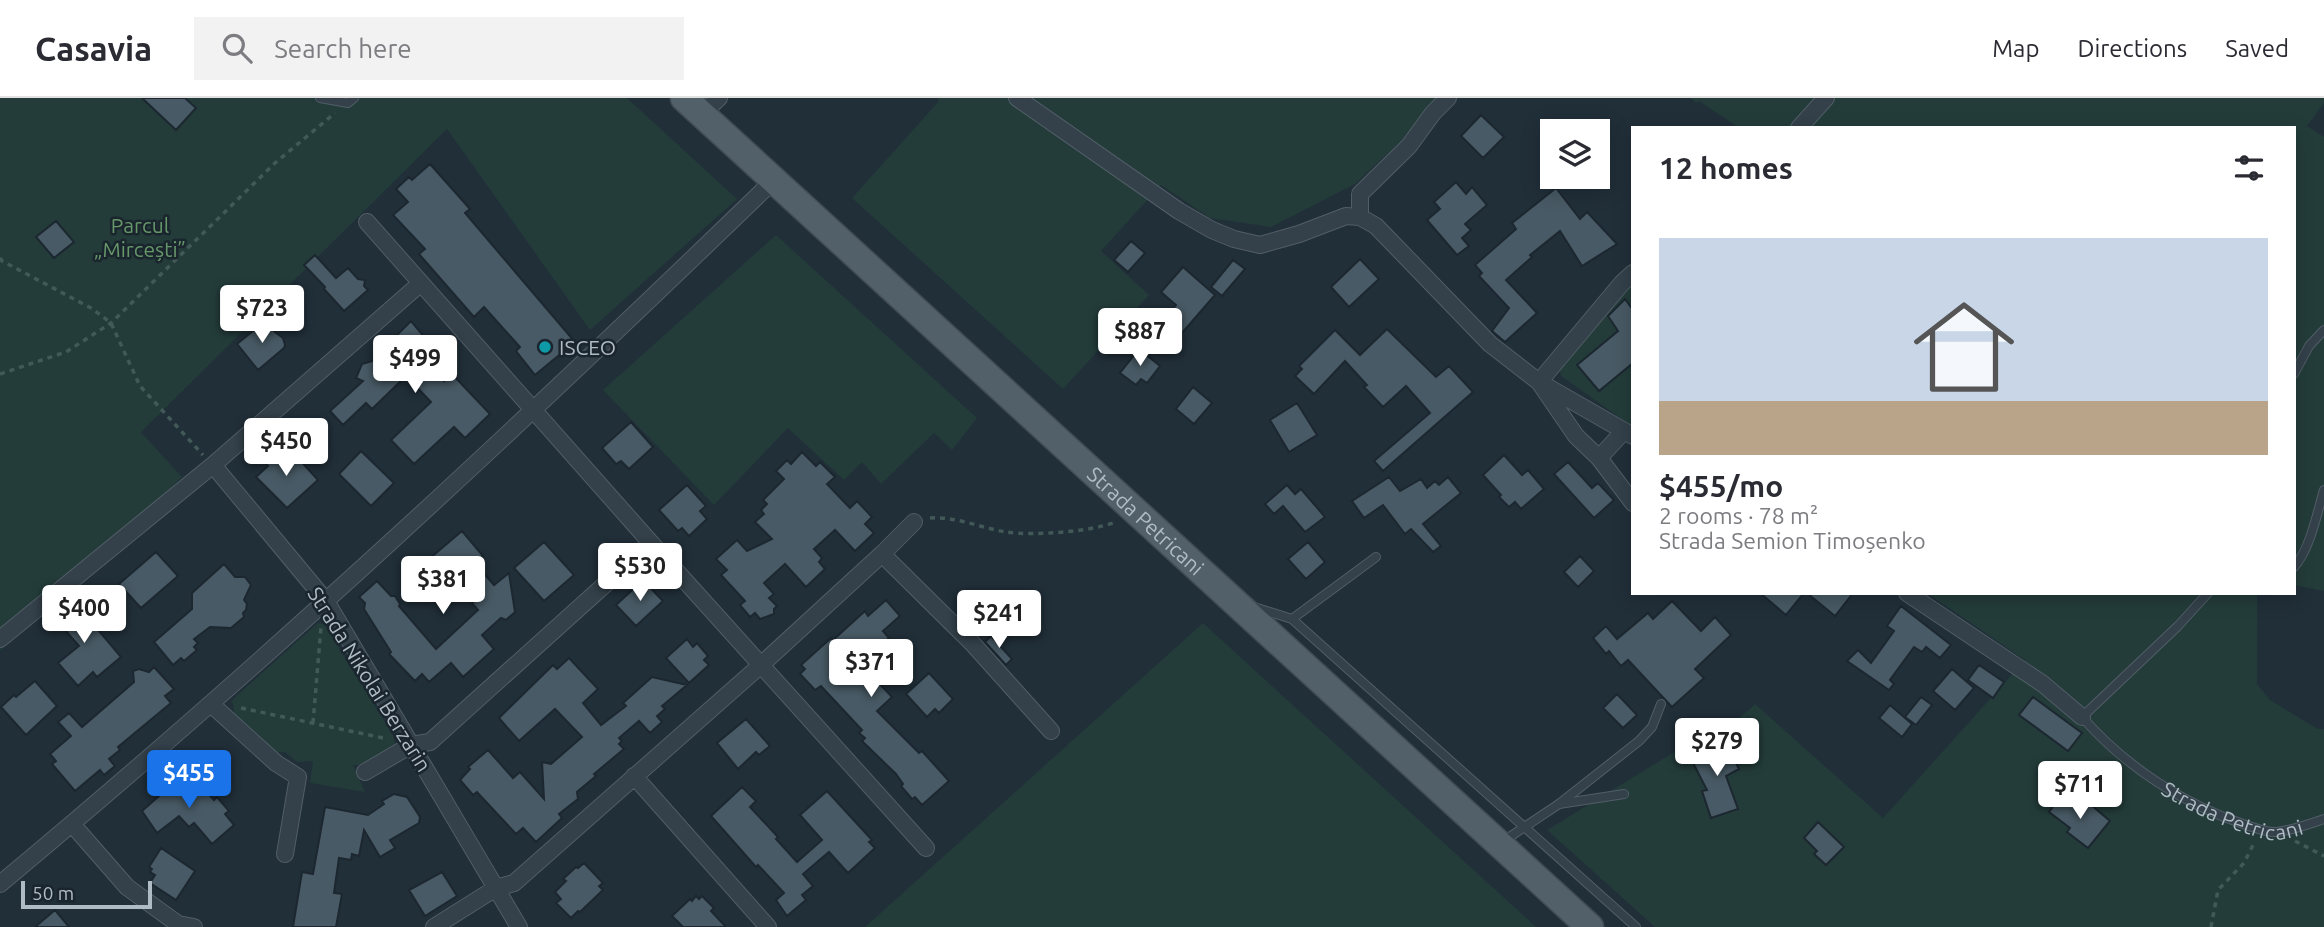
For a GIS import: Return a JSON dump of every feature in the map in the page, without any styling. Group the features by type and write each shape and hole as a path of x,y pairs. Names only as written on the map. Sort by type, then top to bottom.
{"main road":[{"name":"Strada Petricani","path":"702,103 775,180 1590,927"}],"street":[{"path":"1017,98 1179,211 1234,239 1260,245 1346,216 1360,217 1376,226 1490,344 1539,382 1628,434 1599,458"},
{"path":"1360,217 1360,194 1409,146 1433,113 1448,98"},
{"path":"1801,126 1826,98"},
{"path":"0,884 211,704 326,601 775,180"},
{"path":"367,222 926,848"},
{"path":"1539,382 1631,275"},
{"path":"0,639 213,465 421,283"},
{"path":"1539,382 1576,436 1599,458 1631,500"},
{"name":"Strada Nikolai Berzarin","path":"213,465 326,601 519,927"},
{"path":"434,927 496,888 514,883 761,666 914,522"},
{"path":"365,772 411,745 430,742 651,543"},
{"path":"882,554 972,643 1051,731"},
{"name":"Strada Petricani","path":"1910,595 2043,684 2082,717"},
{"path":"211,704 276,763 298,777 285,855"},
{"path":"634,776 768,927"},
{"path":"72,824 127,887 178,924 194,927"}],"lane":[{"path":"320,98 351,100"},
{"path":"2296,370 2309,346 2324,330"},
{"path":"2296,565 2306,546 2324,490"},
{"path":"1292,619 1376,557"},
{"path":"2082,717 2178,626 2206,595"},
{"path":"1235,601 1292,619 1636,927"},
{"path":"1500,843 1559,804 1639,741 1653,727 1661,704"},
{"name":"Strada Petricani","path":"2082,717 2101,739 2143,772 2168,789 2229,820 2276,832 2324,819"},
{"path":"1559,804 1624,794"}],"path":[{"path":"0,374 66,352 111,323 275,163 351,100"},
{"path":"0,258 92,308 111,323 140,386 213,465"},
{"path":"914,522 933,517 1007,532 1054,532 1103,526 1139,513"},
{"path":"313,723 320,631 326,601"},
{"path":"211,704 239,707 390,739"},
{"path":"2211,927 2218,890 2244,863 2260,830"},
{"path":"2276,832 2324,856"}],"green space":[{"name":"Parcul „Mircești”","path":"0,98 627,98 737,199 590,330 447,129 141,432 182,477 0,651"},
{"path":"937,98 1447,98 1355,184 1271,227 1210,218 1161,185 1101,251 1149,295 1063,389 852,198 939,101"},
{"path":"1690,98 2324,98 2324,103 2307,126 2324,137 2324,591 2296,585 2296,126 1736,126 1699,101 1697,103"},
{"path":"776,235 977,418 952,450 934,433 881,484 862,462 844,480 788,428 714,505 603,390"},
{"path":"1631,286 1631,426 1561,376 1559,366 1622,291"},
{"path":"1930,595 2257,595 2257,684 2270,700 2318,729 2324,729 2324,927 1655,927 1547,830 1676,751 1732,724 1755,704 1883,818 2025,660"},
{"path":"318,623 324,624 393,735 395,744 360,765 353,765 365,792 310,783 313,761 297,762 285,752 273,752 235,716 232,700"},
{"path":"1203,623 1536,927 865,927"}],"building":[{"path":"142,98 185,98 196,108 176,130"},
{"path":"1481,115 1504,137 1483,158 1461,136"},
{"path":"430,164 470,209 465,213 575,342 535,375 516,351 520,347 484,307 474,317 419,254 425,249 393,215 408,202 396,189 409,177 412,180"},
{"path":"1456,182 1466,194 1472,187 1487,205 1465,224 1471,230 1462,238 1469,246 1457,255 1427,220 1440,209 1434,202"},
{"path":"1557,189 1580,219 1587,212 1617,244 1582,266 1560,231 1530,255 1532,257 1506,280 1537,313 1505,342 1492,331 1509,308 1479,276 1482,273 1475,265 1516,229 1512,223"},
{"path":"56,221 74,242 54,258 36,237"},
{"path":"1131,241 1145,253 1128,272 1114,260"},
{"path":"315,255 336,278 348,268 358,279 365,280 364,286 368,290 344,311 304,265"},
{"path":"1360,259 1379,279 1349,307 1331,287"},
{"path":"1233,260 1245,269 1222,296 1211,287"},
{"path":"1183,267 1215,295 1175,341 1158,327 1176,305 1161,292"},
{"path":"1625,299 1631,307 1631,365 1599,391 1577,365 1618,331 1608,316"},
{"path":"265,321 283,338 285,345 258,370 237,344"},
{"path":"411,321 434,353 426,359 444,381 452,374 490,414 465,438 454,427 414,464 391,440 431,402 409,379 405,377 372,409 366,403 343,425 330,411 363,381 356,378 362,364 372,361 392,344 390,342"},
{"path":"1387,329 1436,377 1449,366 1473,392 1383,471 1374,461 1430,413 1406,386 1383,407 1345,361 1314,394 1295,376 1302,369 1299,366 1335,330 1360,355"},
{"path":"1139,349 1160,366 1147,383 1141,379 1136,385 1120,373"},
{"path":"1193,387 1212,403 1194,424 1176,409"},
{"path":"1297,403 1317,435 1289,452 1270,420"},
{"path":"631,422 653,447 629,469 621,461 616,464 602,448"},
{"path":"276,448 291,465 298,458 318,480 287,508 256,477 268,466 262,460"},
{"path":"361,451 394,483 371,506 339,474"},
{"path":"802,452 816,466 820,462 835,477 827,484 850,508 857,501 872,517 865,524 874,533 855,551 835,530 814,549 822,558 819,562 825,569 806,587 785,564 764,583 774,594 769,598 777,606 774,614 760,619 755,613 750,617 740,605 745,601 721,575 727,570 716,559 737,540 747,551 772,539 755,522 764,514 761,510 767,504 763,500 784,479 776,471 787,460 791,464"},
{"path":"1504,455 1522,475 1528,470 1544,489 1521,509 1515,502 1509,507 1483,475"},
{"path":"1568,462 1592,488 1598,483 1614,500 1594,518 1554,474"},
{"path":"1389,477 1400,491 1421,479 1427,488 1435,481 1439,485 1448,477 1461,493 1423,524 1441,546 1433,552 1411,529 1405,534 1383,505 1364,518 1352,501"},
{"path":"687,485 706,506 700,511 707,519 689,536 682,528 678,531 659,510"},
{"path":"1287,485 1295,494 1301,489 1325,517 1305,532 1283,506 1274,514 1265,504"},
{"path":"462,531 483,556 475,563 494,585 509,573 515,612 506,620 501,618 482,635 494,649 463,677 451,663 429,682 422,674 415,681 389,654 391,652 364,609 365,603 359,597 377,581 391,596 395,596 399,606 436,649 478,610 472,603 477,599 458,577 450,584 429,559"},
{"path":"544,542 574,575 544,601 514,568"},
{"path":"1308,542 1325,562 1306,579 1288,559"},
{"path":"156,552 178,576 141,608 119,584"},
{"path":"1580,556 1594,571 1578,587 1564,572"},
{"path":"224,564 235,577 245,577 251,585 244,600 247,604 244,617 231,628 210,627 194,639 198,643 194,647 197,650 184,661 181,658 173,665 154,642 192,609 192,593"},
{"path":"643,580 663,601 636,626 616,605"},
{"path":"1762,595 1802,595 1786,615"},
{"path":"1809,595 1851,595 1835,616"},
{"path":"68,600 81,616 84,613 121,657 97,677 93,672 78,686 58,663 79,646 51,614"},
{"path":"886,600 900,616 883,631 889,638 861,664 892,697 877,711 919,753 922,751 949,781 922,805 915,797 912,799 901,786 903,784 896,774 862,741 865,738 859,733 862,730 821,686 815,690 800,674 805,669 801,665 831,638 833,640 865,611 868,616"},
{"path":"1672,601 1701,631 1715,617 1731,635 1695,669 1704,678 1672,707 1628,660 1621,666 1609,651 1606,654 1593,638 1606,626 1617,639 1648,613 1653,619"},
{"path":"1901,606 1951,645 1940,658 1926,647 1922,652 1914,647 1890,680 1894,684 1889,690 1847,661 1858,650 1871,663 1894,631 1887,626"},
{"path":"991,636 1012,659 1006,665 985,642"},
{"path":"687,639 693,647 697,643 708,656 704,660 709,665 689,683 666,658"},
{"path":"569,658 598,689 583,703 601,725 626,706 623,703 652,677 687,685 662,706 665,709 657,716 662,722 650,733 639,721 619,738 622,741 619,744 624,749 594,774 596,776 577,792 578,799 559,814 562,818 536,842 523,828 516,834 477,792 473,795 460,780 470,769 468,767 488,750 513,778 520,772 544,799 542,762 551,764 582,737 555,709 519,741 499,718 553,665 557,669"},
{"path":"1979,665 2004,682 1993,698 1968,680"},
{"path":"154,667 174,689 165,696 171,703 118,747 120,750 109,759 115,766 104,775 100,770 75,791 52,764 56,761 50,754 71,736 58,722 69,713 82,727 134,682 133,671 139,669 149,672"},
{"path":"1952,669 1974,688 1955,710 1933,691"},
{"path":"929,673 953,699 939,713 935,709 927,717 906,694"},
{"path":"35,681 57,706 26,735 1,707"},
{"path":"1617,694 1637,715 1623,728 1603,708"},
{"path":"1921,697 1932,705 1916,725 1905,717"},
{"path":"2033,697 2082,733 2068,751 2019,715"},
{"path":"1890,705 1912,724 1902,737 1879,718"},
{"path":"746,719 770,746 759,755 756,752 738,769 717,743"},
{"path":"1724,740 1739,769 1726,776 1738,809 1711,818 1702,791 1707,790 1690,757"},
{"path":"184,774 200,792 204,789 214,800 217,797 229,811 225,814 234,825 212,844 194,823 189,827 179,816 157,833 142,811"},
{"path":"742,787 756,801 750,807 797,862 822,840 800,815 827,791 872,840 869,842 875,848 848,873 829,852 803,874 813,886 802,895 806,900 787,916 776,900 784,893 758,865 756,867 711,816"},
{"path":"394,794 407,797 420,817 419,823 390,840 395,848 380,857 364,830 359,856 352,854 351,860 339,858 334,893 342,894 336,927 293,927 302,872 313,874 325,807 368,815"},
{"path":"2061,796 2083,813 2090,804 2110,821 2088,848 2067,832 2070,828 2049,812"},
{"path":"1818,822 1844,847 1826,865 1814,854 1817,851 1804,838"},
{"path":"161,848 195,871 176,900 150,883 155,875 150,872 152,869 149,867"},
{"path":"584,863 603,883 599,886 603,890 571,918 556,903 561,899 555,892 566,881 563,879"},
{"path":"442,872 457,896 425,916 409,890"},
{"path":"696,896 699,899 702,896 714,908 711,911 726,927 683,927 672,916"},
{"path":"55,910 69,927 35,927"}],"place":[{"name":"ISCEO","path":"545,347"}]}
